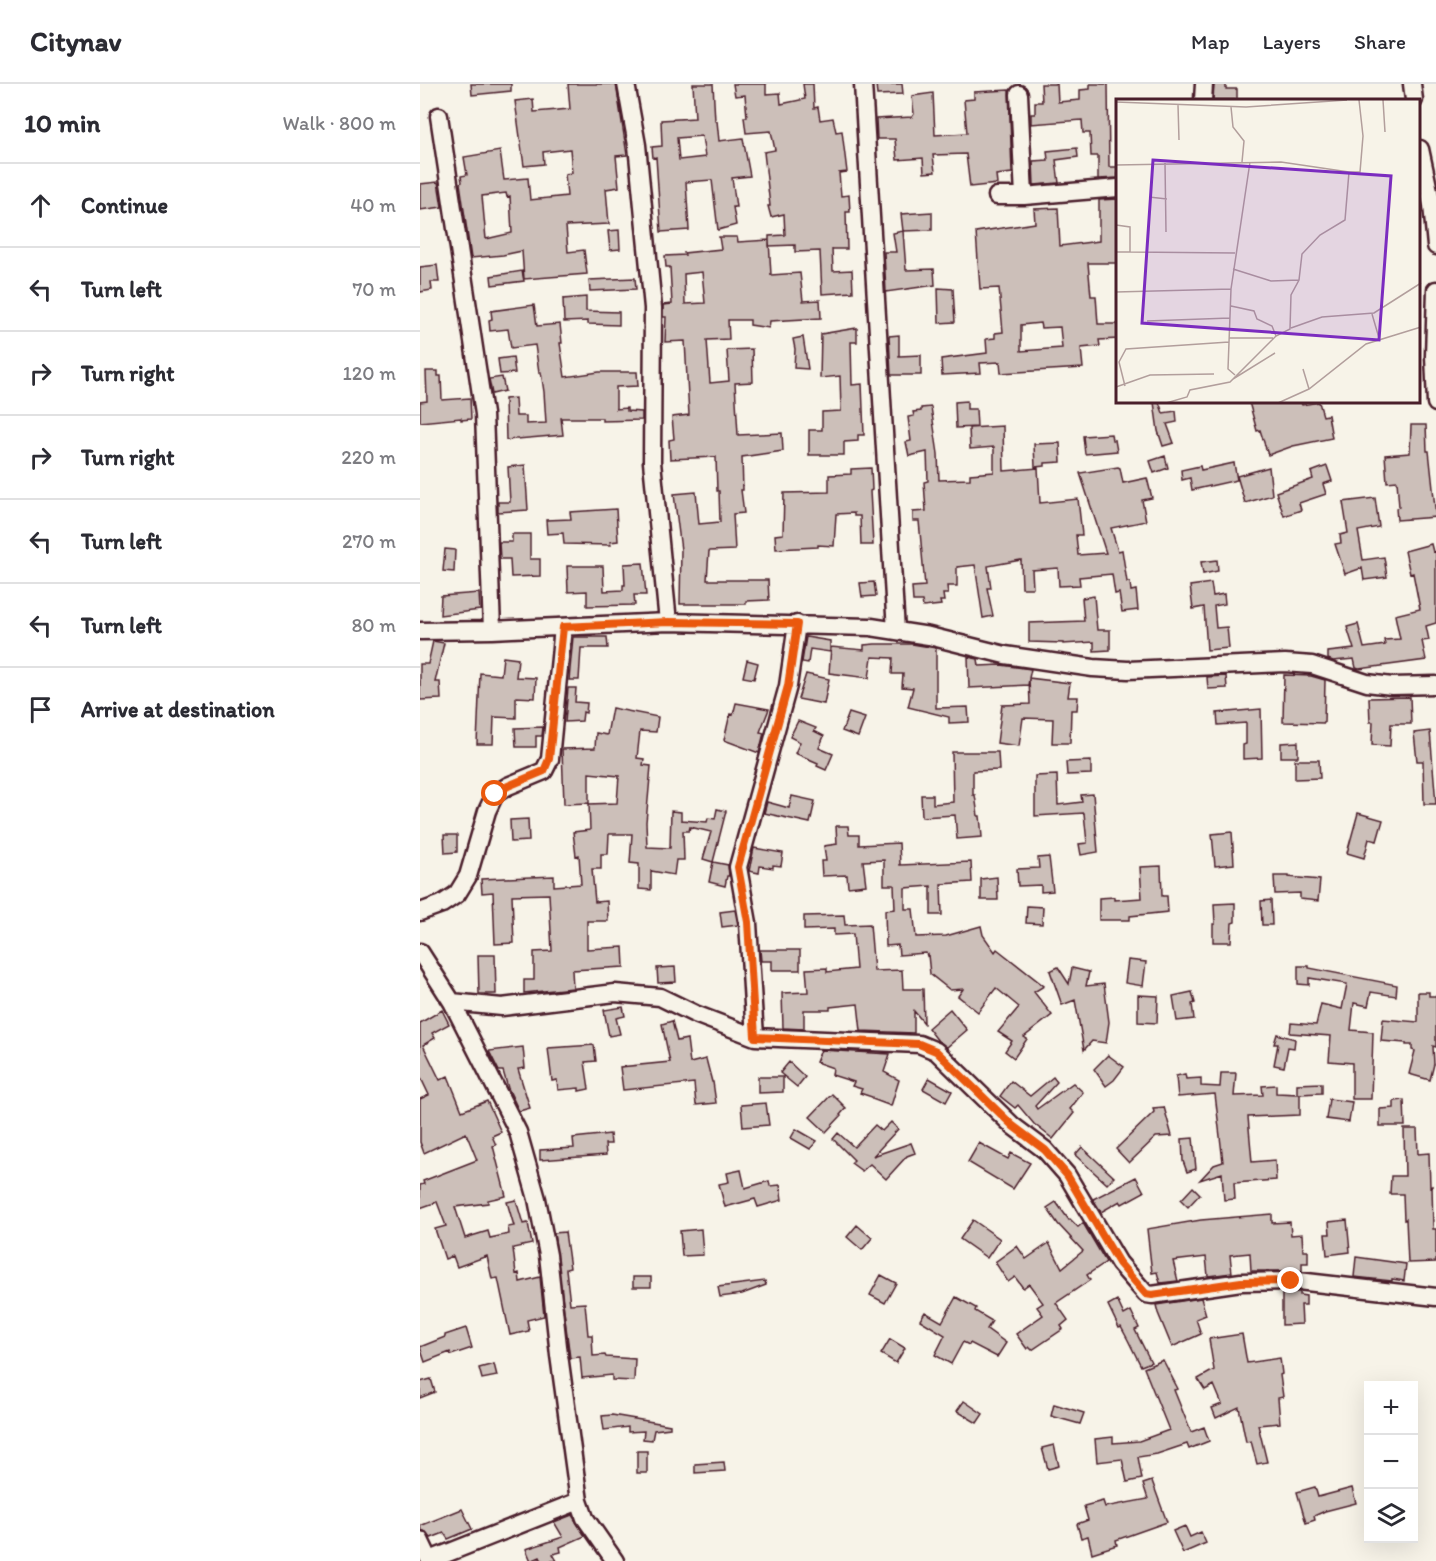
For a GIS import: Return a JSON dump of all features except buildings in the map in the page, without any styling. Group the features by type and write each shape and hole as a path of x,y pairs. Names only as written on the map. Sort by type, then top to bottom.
{"street":[{"path":"626,84 637,145 653,308 652,462 668,622"},
{"path":"863,84 896,631"},
{"path":"1203,99 1204,84"},
{"path":"1412,84 1414,99"},
{"path":"1019,94 1024,196"},
{"path":"439,116 484,414 492,630"},
{"path":"1421,161 1432,205 1436,246"},
{"path":"997,196 1116,188"},
{"path":"1436,290 1436,403"},
{"path":"420,631 668,622 871,627 929,636 1005,655 1093,668 1128,670 1285,663 1312,665 1367,683 1392,686 1436,685"},
{"path":"755,1037 748,922 738,867 788,686 797,624"},
{"path":"420,912 442,904 458,894 468,876 487,811 495,794 544,771 549,759 563,627"},
{"path":"420,952 452,1002 518,1132 537,1199 548,1255 579,1501 585,1518 615,1561"},
{"path":"452,1002 502,1007 615,993 660,997 695,1014 755,1037 919,1044 936,1051 1013,1126 1045,1150 1067,1175 1119,1263 1146,1294 1241,1282 1298,1281 1436,1297"},
{"path":"420,1540 430,1561 579,1501"}],"route":[{"path":"495,794 544,771 549,759 563,627 668,622 797,624 788,686 738,867 748,922 755,1037 919,1044 936,1051 1013,1126 1045,1150 1067,1175 1119,1263 1141,1291 1146,1294 1241,1282 1291,1281"}]}
